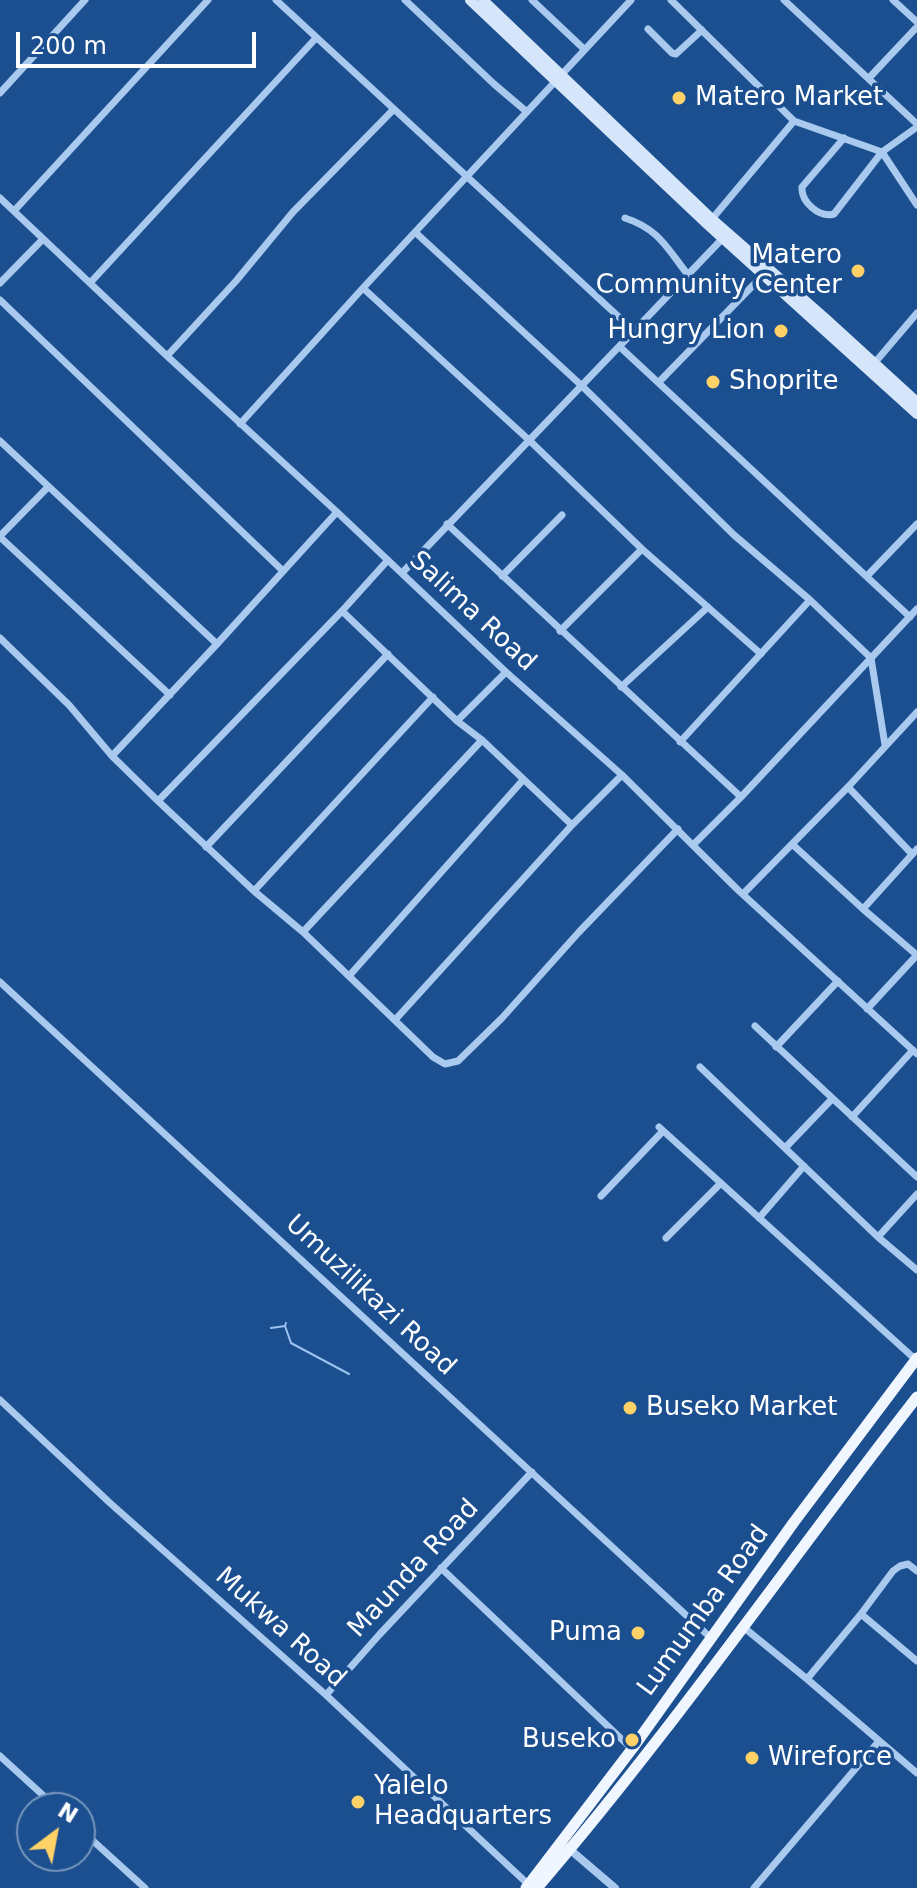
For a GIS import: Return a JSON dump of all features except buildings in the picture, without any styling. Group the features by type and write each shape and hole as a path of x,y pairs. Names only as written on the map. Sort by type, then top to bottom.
{"main road":[{"path":"470,0 558,77 726,235"},
{"path":"483,0 558,77 726,235 872,367 917,402"},
{"path":"872,367 917,414"},
{"name":"Lumumba Road","path":"566,1846 794,1522 916,1359"},
{"name":"Lumumba Road","path":"531,1887 661,1735 917,1397"}],"street":[{"path":"0,93 85,0"},
{"path":"14,211 208,0"},
{"path":"276,0 634,331"},
{"path":"405,0 527,112"},
{"path":"532,0 584,49"},
{"path":"240,424 631,0"},
{"path":"671,0 794,121 882,152 917,205"},
{"path":"784,0 917,126 882,152 834,214 821,214 803,198 802,187 844,138"},
{"path":"869,78 917,24 893,0"},
{"path":"648,29 676,54 702,30"},
{"path":"90,283 316,38"},
{"path":"167,356 236,281 293,212 394,109"},
{"path":"712,219 794,121"},
{"name":"Salima Road","path":"0,198 506,672 622,775 743,894 915,1052"},
{"path":"625,218 650,229 688,275"},
{"path":"415,232 582,386 734,535 810,600 871,658 885,745"},
{"path":"402,573 726,235"},
{"path":"0,283 43,239"},
{"path":"659,382 766,272"},
{"path":"363,288 642,549 761,654"},
{"path":"0,300 282,570"},
{"path":"872,367 917,313"},
{"path":"620,347 910,617"},
{"path":"0,441 217,644"},
{"path":"48,487 0,537 170,695"},
{"path":"112,756 337,512"},
{"path":"502,576 562,515"},
{"path":"447,524 741,797"},
{"path":"867,576 917,524"},
{"path":"560,631 642,549"},
{"path":"158,801 388,560"},
{"path":"680,742 810,600"},
{"path":"621,687 708,607"},
{"path":"693,845 917,609"},
{"path":"342,611 572,825"},
{"path":"0,638 69,705 112,756 206,847 303,932 433,1057 445,1064 458,1061 502,1018 678,829"},
{"path":"206,847 388,654"},
{"path":"457,721 506,672"},
{"path":"254,891 433,697"},
{"path":"743,894 917,712"},
{"path":"303,932 482,740"},
{"path":"395,1020 572,825 622,775"},
{"path":"349,976 523,780"},
{"path":"848,787 914,852 863,909"},
{"path":"792,844 917,955 867,1009"},
{"path":"776,1047 838,981"},
{"name":"Umuzilikazi Road","path":"0,982 712,1639"},
{"path":"755,1026 917,1177"},
{"path":"852,1117 915,1052"},
{"path":"700,1067 878,1237 917,1270"},
{"path":"785,1148 832,1099"},
{"path":"601,1196 661,1129 916,1359"},
{"path":"759,1218 804,1166"},
{"path":"666,1238 721,1183"},
{"path":"878,1237 917,1194"},
{"name":"Mukwa Road","path":"0,1400 110,1503 326,1695 531,1887"},
{"name":"Maunda Road","path":"326,1695 532,1472"},
{"path":"807,1679 893,1571 908,1564 917,1571"},
{"path":"441,1568 632,1749"},
{"path":"861,1614 917,1661"},
{"path":"742,1626 917,1773"},
{"path":"754,1888 879,1741"},
{"path":"0,1756 39,1792"},
{"path":"96,1844 145,1888"},
{"path":"566,1846 615,1888"}],"waterway":[{"path":"286,1323 291,1343 349,1374"},
{"path":"271,1328 285,1326"}],"place":[{"name":"Matero Market","path":"679,98"},
{"name":"Matero Community Center","path":"858,271"},
{"name":"Hungry Lion","path":"781,331"},
{"name":"Shoprite","path":"713,382"},
{"name":"Buseko Market","path":"630,1408"},
{"name":"Puma","path":"638,1633"},
{"name":"Buseko","path":"632,1740"},
{"name":"Wireforce","path":"752,1758"},
{"name":"Yalelo Headquarters","path":"358,1802"}]}
